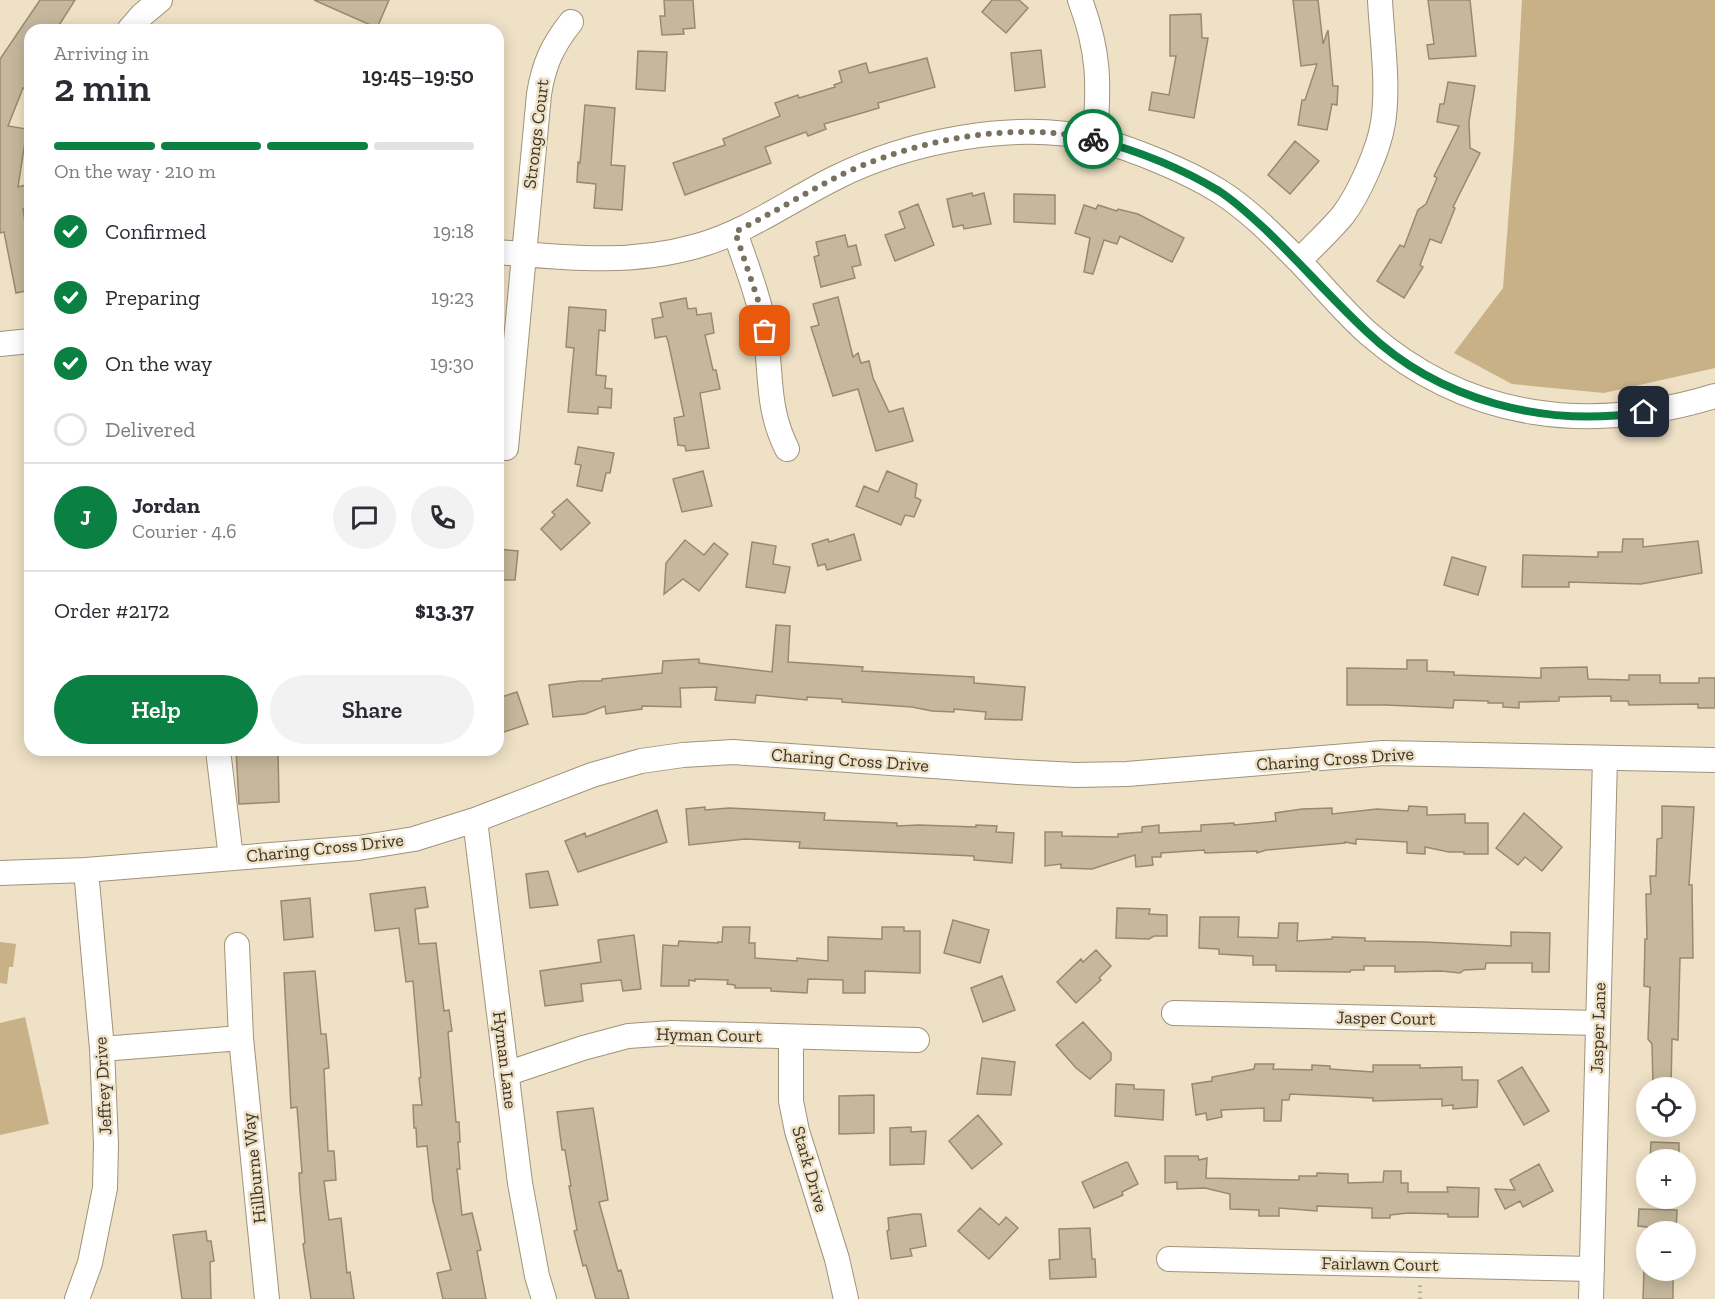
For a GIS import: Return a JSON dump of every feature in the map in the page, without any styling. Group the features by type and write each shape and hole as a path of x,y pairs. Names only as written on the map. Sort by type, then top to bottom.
{"street":[{"path":"134,24 160,0"},
{"path":"1080,0 1090,27 1096,54 1098,87 1095,139"},
{"path":"1299,261 1343,215 1360,187 1380,135 1383,124 1385,86 1380,0"},
{"name":"Strongs Court","path":"506,448 539,94 544,68 556,41 572,22"},
{"path":"504,252 593,260 663,255 701,245 735,232 837,177 930,144 998,133 1052,133 1095,139 1127,149 1219,191 1252,217 1299,261 1367,332 1403,361 1444,386 1498,405 1542,413 1592,417 1680,407 1715,396"},
{"path":"735,232 759,303 765,331 772,408 777,430 787,449"},
{"path":"0,344 24,342"},
{"name":"Charing Cross Drive","path":"0,873 86,870 381,844 414,839 475,820 592,775 641,761 683,755 733,752 1076,775 1127,774 1383,753 1715,760"},
{"path":"219,756 231,858"},
{"name":"Jasper Lane","path":"1591,1299 1605,758"},
{"name":"Hyman Lane","path":"475,820 527,1227 544,1299"},
{"name":"Jeffrey Drive","path":"77,1299 90,1263 105,1188 106,1144 102,1048 86,870"},
{"name":"Hillburne Way","path":"237,945 241,1038 267,1299"},
{"name":"Jasper Court","path":"1174,1013 1598,1023"},
{"name":"Hyman Court","path":"507,1074 583,1048 628,1036 672,1033 917,1040"},
{"name":"Stark Drive","path":"791,1037 791,1101 797,1131 837,1259 846,1299"},
{"path":"102,1048 241,1038"},
{"name":"Fairlawn Court","path":"1169,1260 1592,1269"}],"shaded area":[{"path":"1522,0 1715,0 1715,368 1604,393 1512,384 1454,353 1503,288"},
{"path":"0,942 16,944 13,967 9,967 7,984 0,983"},
{"path":"25,1017 49,1124 0,1135 0,1023"}],"building":[{"path":"40,0 75,0 60,24 24,24 24,88 8,126 24,129 24,148 18,187 24,186 24,291 16,293 4,232 0,233 0,59"},
{"path":"314,0 389,0 379,24 368,24"},
{"path":"664,0 693,0 695,28 683,29 684,34 662,35 660,16 665,16"},
{"path":"992,0 1019,0 1028,8 1006,33 982,12"},
{"path":"1293,0 1318,0 1323,44 1328,30 1333,86 1338,86 1337,105 1332,104 1327,130 1298,125 1302,100 1305,100 1317,64 1301,66"},
{"path":"1428,0 1470,0 1476,56 1429,59 1427,45 1434,44"},
{"path":"1201,14 1202,38 1208,38 1194,118 1149,110 1152,92 1169,95 1176,56 1170,56 1170,15"},
{"path":"1041,50 1045,87 1015,91 1011,53"},
{"path":"638,51 667,52 665,91 636,89"},
{"path":"927,58 935,87 878,103 879,108 824,124 826,129 808,136 806,132 765,147 771,163 685,195 673,163 725,145 723,139 780,116 775,103 798,95 799,98 835,87 834,85 842,82 839,71 866,63 869,73"},
{"path":"1448,82 1475,86 1469,121 1470,148 1480,153 1453,207 1455,208 1441,243 1430,239 1420,265 1423,267 1404,298 1377,281 1400,245 1404,247 1418,210 1426,204 1437,178 1434,176 1459,126 1437,122 1440,104 1444,104"},
{"path":"585,105 615,108 611,165 625,166 622,210 594,208 596,184 577,182"},
{"path":"1295,141 1319,161 1290,194 1268,175"},
{"path":"972,193 973,196 984,193 991,224 964,229 963,225 953,227 947,199"},
{"path":"1014,194 1055,195 1055,224 1014,222"},
{"path":"918,204 934,245 895,261 885,235 905,228 899,212"},
{"path":"1084,205 1096,209 1098,205 1138,214 1184,238 1172,262 1120,236 1117,244 1104,240 1093,274 1084,272 1090,238 1075,233"},
{"path":"845,235 848,247 856,245 861,265 852,267 855,278 821,287 814,257 819,255 816,242"},
{"path":"838,297 853,357 858,353 861,363 869,361 873,378 889,412 903,408 913,441 876,451 858,389 833,396 811,327 819,325 813,304"},
{"path":"686,298 688,309 696,308 697,315 711,313 714,333 705,335 720,389 700,393 709,448 686,451 685,446 678,445 674,418 684,416 668,341 666,336 655,338 652,319 663,317 660,303"},
{"path":"569,307 606,310 605,331 599,330 596,375 606,376 605,388 612,389 611,408 598,407 598,414 568,412 574,348 566,347"},
{"path":"578,447 614,453 610,473 606,473 602,491 577,486 581,465 575,464"},
{"path":"703,471 712,506 682,512 673,479"},
{"path":"887,471 917,484 915,497 921,500 914,517 905,515 901,525 856,506 864,486 878,492"},
{"path":"567,499 590,523 561,550 541,529 555,515 552,512"},
{"path":"854,534 861,560 827,570 825,564 818,566 812,544 828,539 829,542"},
{"path":"1623,539 1643,539 1643,547 1698,541 1702,573 1641,584 1569,582 1569,587 1522,587 1523,555 1598,557 1598,552 1622,552"},
{"path":"685,540 704,555 714,543 728,554 699,591 683,579 664,594 666,563"},
{"path":"752,542 776,546 773,564 790,567 785,593 746,587"},
{"path":"504,550 518,551 515,580 504,580"},
{"path":"1452,557 1486,567 1478,595 1444,585"},
{"path":"776,625 790,626 788,662 863,667 862,671 974,677 974,683 1025,687 1022,720 985,719 986,712 954,709 954,712 932,711 912,707 842,702 842,699 807,697 807,700 756,695 755,703 715,700 717,687 680,688 681,707 642,706 642,709 606,714 605,706 585,714 553,717 549,685 662,673 663,661 699,659 699,663 772,672"},
{"path":"1407,660 1427,660 1427,671 1454,672 1454,675 1541,678 1541,668 1587,667 1588,679 1629,680 1629,675 1660,675 1660,683 1699,683 1699,678 1715,678 1715,708 1698,708 1698,704 1629,705 1628,701 1611,701 1611,696 1559,697 1559,701 1519,702 1519,708 1503,707 1503,703 1488,703 1488,701 1454,700 1453,708 1347,705 1347,668 1407,669"},
{"path":"517,692 528,724 504,732 504,696"},
{"path":"236,756 278,756 279,802 239,804"},
{"path":"1409,806 1427,807 1427,815 1465,814 1465,823 1488,823 1488,854 1464,854 1464,852 1449,852 1425,847 1425,854 1407,853 1407,842 1356,839 1356,844 1345,842 1266,850 1257,853 1257,851 1205,853 1204,850 1161,853 1161,857 1152,857 1153,865 1136,867 1135,855 1092,869 1061,868 1061,864 1045,866 1045,832 1062,832 1062,836 1118,837 1118,834 1142,832 1142,827 1159,825 1159,833 1201,831 1201,825 1276,821 1275,813 1302,809 1332,808 1332,814 1377,809 1408,811"},
{"path":"1662,806 1694,807 1689,885 1692,885 1693,958 1680,958 1678,1040 1672,1039 1671,1077 1653,1077 1652,1044 1648,1039 1650,987 1644,986 1645,939 1647,939 1646,894 1651,894 1650,876 1656,876 1657,839 1662,838"},
{"path":"705,807 705,810 729,808 825,813 824,820 897,823 897,826 997,826 996,832 1014,833 1012,863 974,860 974,856 799,848 800,842 745,839 689,845 686,809"},
{"path":"657,810 667,842 578,872 565,841 585,833 586,837"},
{"path":"1524,813 1562,847 1542,871 1525,857 1518,865 1496,848"},
{"path":"548,871 558,905 530,908 526,874"},
{"path":"425,887 428,907 415,909 419,944 436,943 444,1011 449,1010 452,1031 448,1032 456,1122 459,1122 460,1169 457,1169 462,1215 472,1213 481,1250 477,1251 486,1299 443,1299 437,1273 451,1270 433,1201 427,1146 417,1147 416,1128 414,1128 413,1105 422,1105 413,981 406,982 399,928 375,931 370,894"},
{"path":"310,898 313,937 284,940 281,901"},
{"path":"1117,908 1150,909 1149,914 1167,915 1167,936 1154,936 1149,939 1116,938"},
{"path":"1200,917 1239,917 1238,937 1278,938 1279,923 1298,923 1297,941 1332,939 1332,937 1365,938 1365,941 1511,946 1511,932 1550,933 1549,972 1532,972 1532,963 1486,963 1485,969 1464,970 1460,973 1395,972 1395,966 1364,966 1364,970 1351,970 1350,972 1276,971 1276,965 1253,965 1253,956 1219,954 1219,949 1199,948"},
{"path":"953,920 989,930 980,963 944,953"},
{"path":"723,927 750,927 749,943 755,943 755,958 828,961 828,937 882,939 882,927 904,927 904,931 920,931 920,973 865,971 865,993 843,993 843,980 808,979 807,993 771,991 771,988 735,988 735,985 727,984 728,980 695,979 695,981 689,980 689,986 661,986 663,945 678,946 679,941 722,942"},
{"path":"634,935 641,989 623,991 621,980 581,984 583,1001 545,1006 540,971 601,962 598,940"},
{"path":"1096,950 1111,966 1099,978 1101,980 1076,1003 1057,982 1081,959 1083,962"},
{"path":"315,971 321,1034 326,1034 329,1068 324,1069 328,1151 334,1151 336,1180 324,1181 329,1220 341,1218 347,1273 350,1272 354,1299 311,1299 303,1244 305,1243 299,1173 302,1173 297,1107 291,1108 284,973"},
{"path":"1002,976 1015,1010 983,1022 971,988"},
{"path":"1083,1022 1111,1053 1111,1060 1090,1079 1076,1068 1056,1045"},
{"path":"982,1058 1015,1062 1011,1095 977,1094"},
{"path":"1255,1064 1274,1064 1273,1069 1312,1070 1312,1065 1330,1066 1330,1069 1373,1072 1373,1065 1420,1065 1420,1068 1462,1067 1462,1080 1478,1080 1477,1107 1453,1109 1453,1105 1442,1106 1442,1099 1373,1101 1373,1098 1290,1094 1289,1100 1282,1100 1281,1121 1264,1121 1264,1108 1221,1110 1222,1117 1207,1120 1206,1113 1196,1115 1192,1084 1212,1081 1212,1077 1254,1069"},
{"path":"1522,1067 1549,1111 1524,1125 1498,1081"},
{"path":"1116,1084 1134,1085 1134,1089 1164,1090 1163,1120 1115,1116"},
{"path":"874,1095 874,1133 839,1134 839,1096"},
{"path":"593,1108 608,1200 599,1202 618,1271 621,1270 629,1299 596,1299 586,1265 583,1266 574,1231 577,1230 569,1186 571,1186 565,1150 562,1150 557,1112"},
{"path":"978,1115 1002,1144 972,1169 949,1141"},
{"path":"911,1127 911,1132 926,1131 924,1164 890,1165 890,1128"},
{"path":"1651,1142 1679,1143 1679,1149 1651,1149"},
{"path":"1165,1156 1198,1156 1199,1160 1207,1158 1206,1178 1299,1180 1299,1176 1317,1176 1317,1173 1348,1174 1348,1183 1383,1182 1384,1171 1401,1171 1401,1183 1408,1183 1408,1192 1448,1192 1447,1187 1479,1188 1478,1217 1408,1213 1390,1215 1390,1218 1372,1218 1372,1208 1317,1206 1317,1211 1279,1208 1279,1216 1259,1216 1259,1210 1230,1209 1230,1194 1205,1188 1177,1189 1177,1182 1165,1183"},
{"path":"1126,1162 1138,1184 1122,1192 1123,1195 1094,1208 1082,1182"},
{"path":"1539,1164 1553,1191 1523,1207 1520,1201 1505,1209 1495,1189 1515,1190 1510,1180"},
{"path":"980,1208 999,1225 1006,1217 1018,1228 989,1259 958,1231"},
{"path":"1639,1209 1677,1210 1676,1221 1638,1221"},
{"path":"921,1214 926,1246 910,1249 912,1256 891,1259 887,1231 889,1230 888,1218"},
{"path":"1090,1228 1096,1277 1050,1279 1049,1260 1060,1259 1059,1229"},
{"path":"206,1231 207,1241 211,1241 214,1261 210,1262 211,1299 182,1299 173,1235"},
{"path":"1644,1281 1673,1281 1673,1299 1643,1299"}],"way so far":[{"path":"765,331 759,303 735,232 837,177 930,144 998,133 1052,133 1093,139"}],"route":[{"path":"1093,139 1127,149 1219,191 1252,217 1299,261 1367,332 1403,361 1444,386 1498,405 1542,413 1592,417 1644,412"}]}
